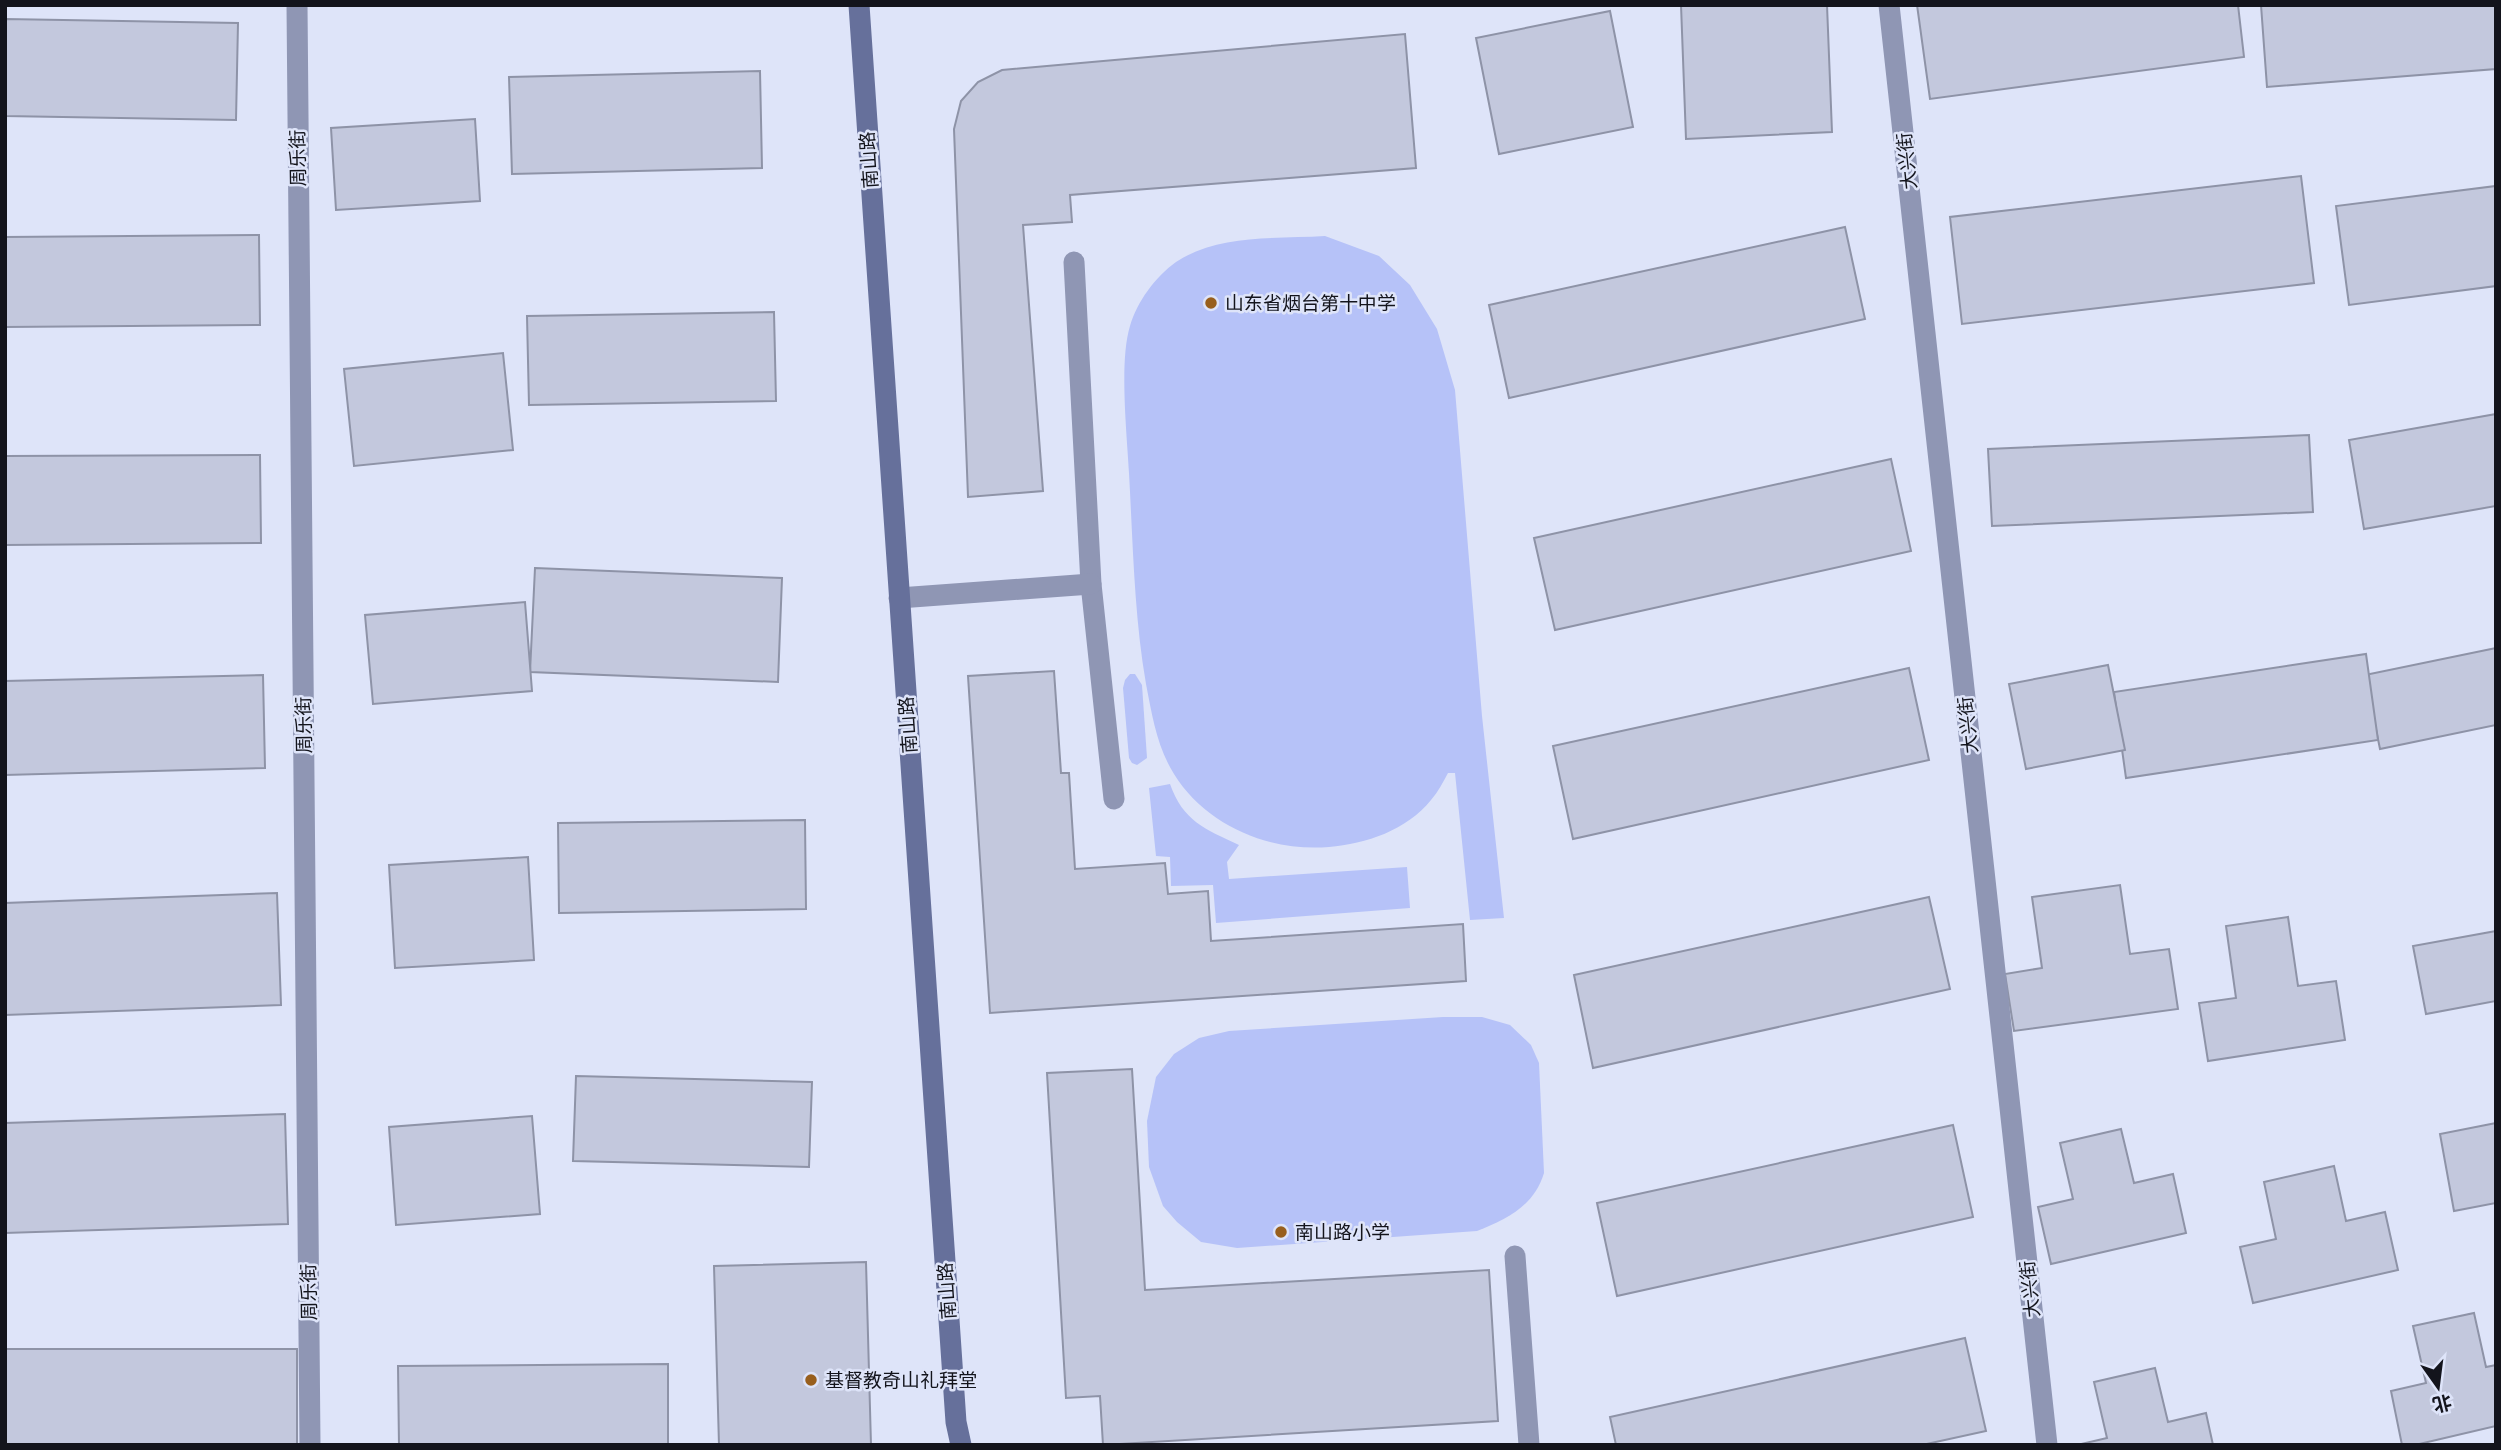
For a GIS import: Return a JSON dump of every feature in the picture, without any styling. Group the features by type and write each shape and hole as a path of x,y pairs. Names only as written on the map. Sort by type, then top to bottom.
{"street":[{"name":"周乐街","path":"297,5 310,1445"},
{"name":"南山路","path":"859,5 956,1422 961,1445"},
{"name":"大兴街","path":"1889,5 2047,1445"},
{"path":"1074,262 1091,584 1114,799"},
{"path":"899,598 1091,584"},
{"path":"1515,1256 1529,1445"}],"shaded area":[{"path":"1325,236 1379,256 1410,285 1437,329 1455,390 1482,716 1504,918 1470,920 1455,773 1448,773 1436,794 1421,811 1385,834 1357,843 1329,847 1284,845 1241,832 1203,808 1174,774 1163,753 1156,730 1142,658 1134,579 1125,398 1125,359 1130,326 1142,299 1154,283 1168,268 1192,253 1229,242"},
{"path":"1130,674 1135,674 1142,685 1147,758 1137,765 1129,758 1123,688"},
{"path":"1170,784 1181,807 1189,815 1206,828 1239,845 1227,862 1229,879 1407,867 1410,908 1216,923 1213,885 1171,886 1170,857 1156,856 1149,788"},
{"path":"1443,1017 1482,1017 1510,1025 1531,1045 1539,1063 1544,1173 1534,1194 1518,1210 1477,1231 1237,1248 1201,1242 1163,1206 1149,1167 1147,1121 1156,1077 1174,1054 1199,1038 1229,1031"}],"building":[{"path":"1681,5 1827,5 1832,132 1686,139"},
{"path":"1917,5 2238,5 2244,57 1930,99"},
{"path":"2261,5 2496,5 2496,69 2267,87"},
{"path":"1610,11 1633,127 1499,154 1476,38"},
{"path":"5,19 238,23 236,120 5,116"},
{"path":"1405,34 1416,168 1070,195 1072,222 1023,225 1043,491 968,497 954,129 961,101 978,82 1002,70"},
{"path":"760,71 762,168 512,174 509,77"},
{"path":"475,119 480,201 336,210 331,128"},
{"path":"2301,176 2314,283 1962,324 1950,217"},
{"path":"2496,186 2496,286 2349,305 2336,206"},
{"path":"1845,227 1865,319 1509,398 1489,305"},
{"path":"259,235 260,325 5,327 5,237"},
{"path":"774,312 776,401 529,405 527,316"},
{"path":"503,353 513,450 354,466 344,369"},
{"path":"2496,414 2496,506 2364,529 2349,440"},
{"path":"2309,435 2313,512 1992,526 1988,449"},
{"path":"260,455 261,543 5,545 5,456"},
{"path":"1891,459 1911,551 1555,630 1534,538"},
{"path":"535,568 782,578 778,682 530,672"},
{"path":"525,602 532,691 373,704 365,615"},
{"path":"2496,648 2496,725 2380,749 2365,675"},
{"path":"2366,654 2378,740 2126,778 2114,692"},
{"path":"2108,665 2125,750 2026,769 2009,684"},
{"path":"1909,668 1929,760 1573,839 1553,746"},
{"path":"1054,671 1061,773 1069,773 1075,869 1165,863 1168,894 1208,891 1211,941 1463,924 1466,981 990,1013 968,676"},
{"path":"263,675 265,768 5,775 5,681"},
{"path":"805,820 806,909 559,913 558,823"},
{"path":"528,857 534,960 395,968 389,865"},
{"path":"2120,885 2130,954 2169,949 2178,1009 2014,1031 2005,974 2042,968 2032,897"},
{"path":"277,893 281,1005 5,1015 5,903"},
{"path":"1929,897 1950,989 1593,1068 1574,975"},
{"path":"2288,917 2298,986 2336,981 2345,1040 2208,1061 2199,1003 2236,998 2226,926"},
{"path":"2496,931 2496,1001 2426,1014 2413,946"},
{"path":"1132,1069 1145,1290 1489,1270 1498,1421 1103,1445 1100,1396 1066,1398 1047,1073"},
{"path":"576,1076 812,1082 809,1167 573,1161"},
{"path":"285,1114 288,1224 5,1233 5,1123"},
{"path":"532,1116 540,1214 396,1225 389,1127"},
{"path":"2496,1123 2496,1203 2454,1211 2440,1134"},
{"path":"1953,1125 1973,1217 1617,1296 1597,1203"},
{"path":"2121,1129 2134,1183 2173,1174 2186,1233 2051,1264 2038,1207 2073,1199 2060,1143"},
{"path":"2334,1166 2346,1221 2385,1212 2398,1270 2253,1303 2240,1247 2276,1239 2264,1182"},
{"path":"866,1262 871,1445 719,1445 714,1266"},
{"path":"2474,1313 2486,1367 2496,1365 2496,1426 2415,1445 2402,1445 2391,1391 2426,1383 2413,1326"},
{"path":"1965,1338 1986,1431 1922,1445 1616,1445 1610,1417"},
{"path":"5,1349 297,1349 297,1445 5,1445"},
{"path":"668,1364 668,1445 399,1445 398,1366"},
{"path":"2155,1368 2168,1422 2206,1413 2213,1445 2077,1445 2107,1438 2094,1382"}],"place":[{"name":"山东省烟台第十中学","path":"1211,303"},
{"name":"南山路小学","path":"1281,1232"},
{"name":"基督教奇山礼拜堂","path":"811,1380"}]}
